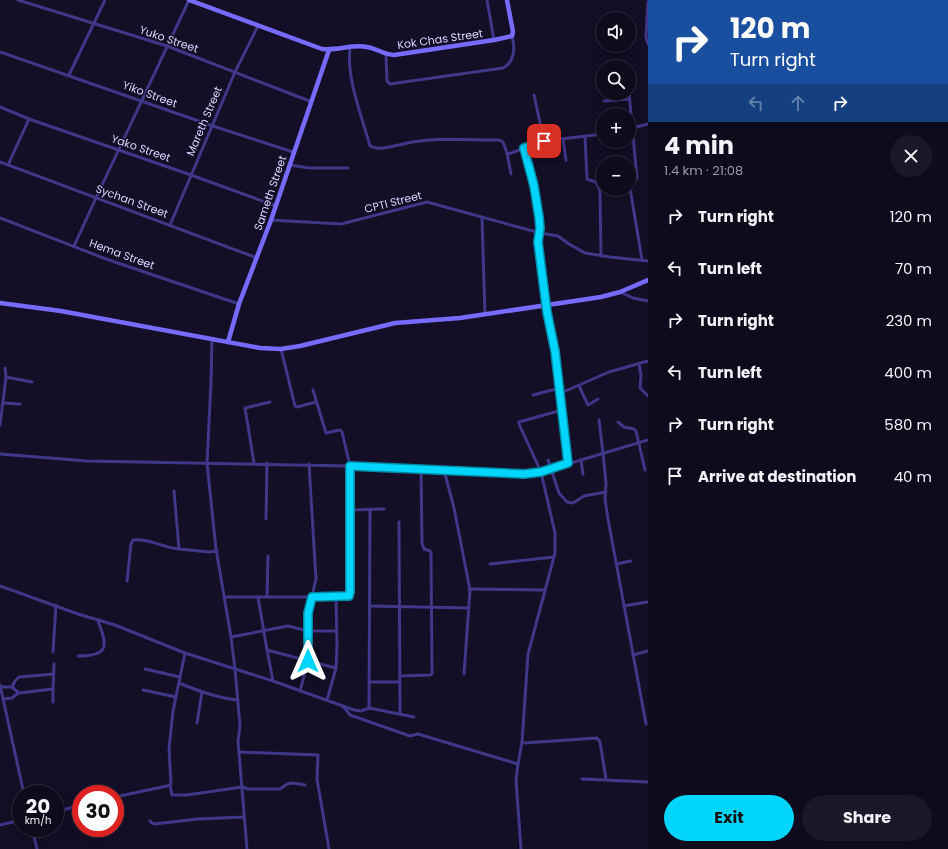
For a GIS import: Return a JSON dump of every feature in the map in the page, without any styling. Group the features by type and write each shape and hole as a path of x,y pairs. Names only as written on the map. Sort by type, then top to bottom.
{"street":[{"name":"Yuko Street","path":"18,0 167,46 312,102"},
{"path":"69,75 105,0"},
{"path":"74,246 189,0"},
{"name":"Kok Chas Street","path":"189,0 322,49 329,50 366,46 386,55 394,55 512,36"},
{"path":"487,0 494,40"},
{"path":"386,55 387,81 390,84 503,68 511,62 515,44 512,36 513,32 507,0"},
{"path":"648,2 646,37 648,44"},
{"name":"Mareth Street","path":"170,225 235,72 258,26"},
{"path":"350,48 348,57 352,79 370,146 373,148 388,147 419,140 499,140 503,142 511,174"},
{"name":"Sameth Street","path":"228,342 239,304 276,206 293,152 312,102 329,50"},
{"name":"Yiko Street","path":"0,52 142,100 213,126 293,152"},
{"path":"534,95 544,141"},
{"path":"604,101 616,100"},
{"name":"Yako Street","path":"0,107 29,119 276,206"},
{"path":"8,165 29,119"},
{"path":"636,127 648,124"},
{"path":"507,154 544,141 596,135"},
{"path":"585,137 587,179 596,182 600,191 601,256"},
{"path":"563,139 566,160"},
{"path":"524,148 534,186 540,228 538,242 545,305 555,351 568,463"},
{"path":"633,148 636,178 630,185 630,188 642,260"},
{"name":"Sychan Street","path":"0,162 257,258"},
{"path":"289,165 308,168 348,168"},
{"name":"CPTI Street","path":"271,220 341,224 427,202 558,236 585,253 648,261"},
{"path":"482,217 485,315"},
{"name":"Hema Street","path":"0,218 106,259 239,304"},
{"path":"0,303 61,311 260,348 281,349 300,346 395,323 485,315 602,297 620,292 648,280"},
{"path":"620,292 633,298 648,300"},
{"path":"212,339 207,463 217,551 235,669 240,726 238,741 247,849"},
{"path":"281,349 295,406 297,407 316,402"},
{"path":"561,393 609,372 648,362"},
{"path":"639,364 641,375 640,388 648,396"},
{"path":"0,425 6,377 5,368"},
{"path":"6,377 32,382"},
{"path":"579,386 588,405 598,399"},
{"path":"533,395 560,388"},
{"path":"224,597 267,598 349,596 351,510 350,466 342,432 340,430 326,433 316,402 314,390"},
{"path":"254,463 245,408 270,402"},
{"path":"3,403 20,404"},
{"path":"521,849 516,780 522,742 528,654 554,557 555,534 541,472 519,422 562,410"},
{"path":"599,420 606,492 605,499 646,724"},
{"path":"618,422 624,427 634,429 636,431 640,442 645,470"},
{"path":"0,454 87,461 309,464 524,474 541,472 648,440"},
{"path":"548,460 560,493 567,502 572,503 576,499 584,496 606,492"},
{"path":"580,460 583,474"},
{"path":"266,519 267,463"},
{"path":"300,691 308,661 308,613 316,579 309,464"},
{"path":"400,676 430,676 432,674 432,554 430,551 424,549 422,543 421,469"},
{"path":"444,470 454,508 469,589 464,674"},
{"path":"174,491 179,549"},
{"path":"369,708 370,509"},
{"path":"351,510 384,509"},
{"path":"400,522 400,714"},
{"path":"127,581 130,544 133,540 149,541 179,549 209,552 217,551"},
{"path":"267,598 268,556"},
{"path":"490,564 554,557"},
{"path":"616,564 631,562"},
{"path":"0,586 98,621 129,630 185,653 273,680 343,706 361,711 369,708 414,717"},
{"path":"469,589 545,590"},
{"path":"258,597 273,680"},
{"path":"327,700 336,668 336,597"},
{"path":"624,606 648,602"},
{"path":"370,606 400,605 468,608"},
{"path":"53,652 56,606"},
{"path":"78,656 95,655 102,649 105,640 98,621"},
{"path":"231,637 288,626 308,631 337,631"},
{"path":"267,650 336,668"},
{"path":"633,655 648,651"},
{"path":"185,653 176,697 169,748 170,785 172,795 187,795 242,787 248,789 280,789 287,784 294,783 305,785"},
{"path":"53,702 54,664"},
{"path":"145,669 180,677"},
{"path":"12,687 19,677 54,674"},
{"path":"370,682 400,682"},
{"path":"179,683 202,692 238,700"},
{"path":"18,693 12,687 0,686 22,785"},
{"path":"3,699 12,698 18,693 53,689"},
{"path":"143,690 176,697"},
{"path":"197,723 202,692"},
{"path":"343,706 350,715 410,736 418,734 518,764"},
{"path":"522,742 597,738 600,742 606,779"},
{"path":"239,752 318,755 317,779 329,849"},
{"path":"582,779 648,782"},
{"path":"124,795 170,785"},
{"path":"150,821 154,824 198,819 244,817"},
{"path":"0,825 12,822"},
{"path":"34,837 37,849"}],"route":[{"path":"308,661 308,613 312,597 349,596 350,592 350,466 524,474 541,472 568,463 561,393 555,351 547,312 538,242 540,228 539,217 534,186 524,148 544,141"}]}
